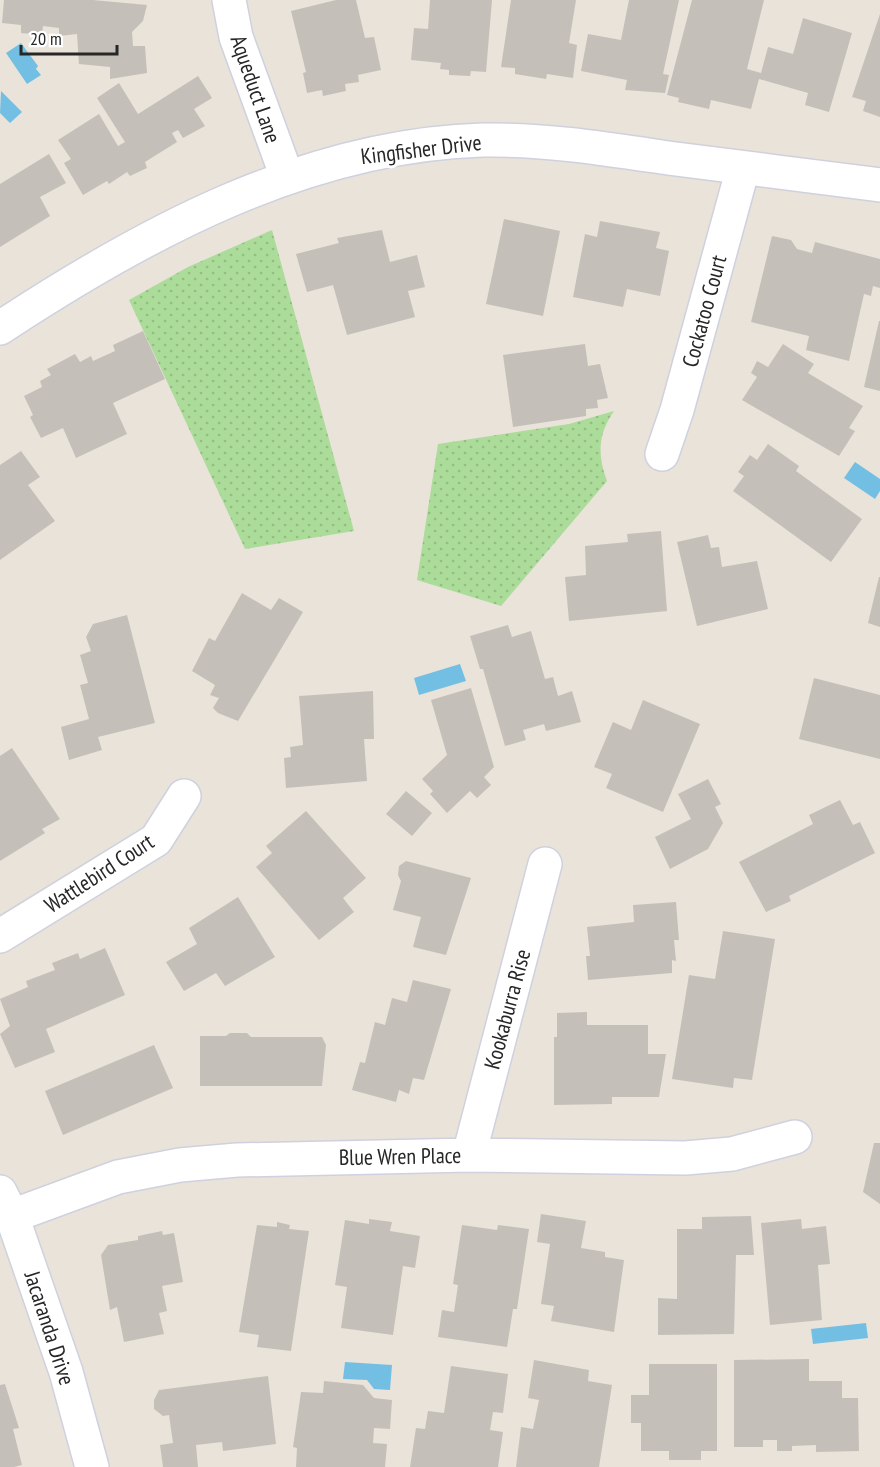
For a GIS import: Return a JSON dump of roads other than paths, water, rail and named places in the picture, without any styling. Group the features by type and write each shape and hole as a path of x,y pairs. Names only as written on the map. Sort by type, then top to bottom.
{"street":[{"name":"Aqueduct Lane","path":"229,0 236,37 287,177"},
{"name":"Kingfisher Drive","path":"0,328 133,249 222,204 287,177 335,162 388,151 484,140 556,143 880,185"},
{"name":"Cockatoo Court","path":"662,454 677,410 743,168"},
{"name":"Wattlebird Court","path":"0,936 156,840 184,796"},
{"name":"Kookaburra Rise","path":"469,1155 545,864"},
{"name":"Blue Wren Place","path":"6,1204 118,1177 180,1165 237,1160 469,1155 685,1158 732,1154 795,1137"},
{"name":"Jacaranda Drive","path":"6,1204 66,1372 92,1467"}],"water":[{"path":"21,43 38,66 36,69 41,75 27,84 6,53"},
{"path":"1,91 22,112 10,123 0,113"},
{"path":"855,462 880,479 880,491 875,499 844,478"},
{"path":"460,664 466,681 419,695 414,678"},
{"path":"866,1323 868,1338 813,1344 811,1329"},
{"path":"345,1362 392,1365 390,1390 374,1389 367,1380 343,1379"}]}
